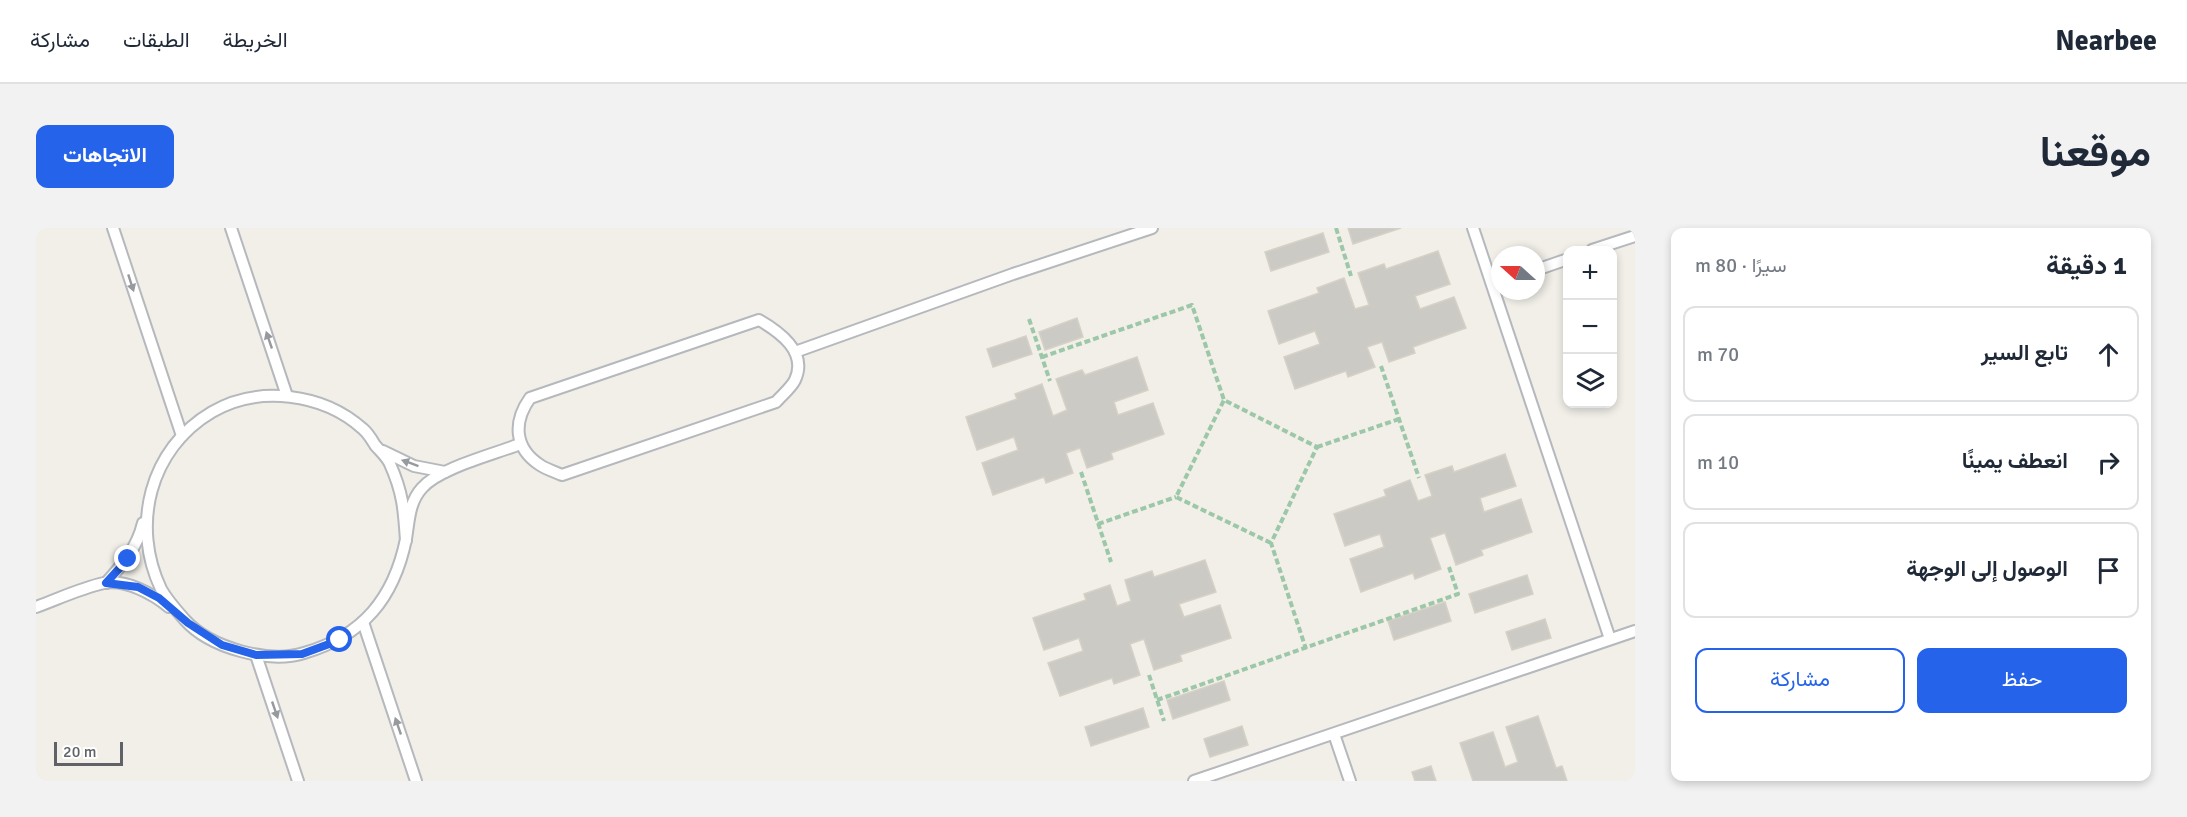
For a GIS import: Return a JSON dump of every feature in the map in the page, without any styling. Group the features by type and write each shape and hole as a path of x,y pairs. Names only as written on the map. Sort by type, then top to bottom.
{"lane":[{"path":"113,228 182,436"},
{"path":"231,228 287,396"},
{"path":"795,352 1013,274 1152,228"},
{"path":"1473,228 1491,271"},
{"path":"1604,246 1635,236"},
{"path":"1545,267 1563,261"},
{"path":"1501,300 1610,639"},
{"path":"759,320 788,339 795,352 798,364 795,380 776,402 562,475 540,465 520,444 518,426 521,411 530,398 759,320"},
{"path":"106,583 128,559 140,536 157,472 182,436 212,412 250,398 287,396 330,407 364,429 389,461 404,500 406,541"},
{"path":"36,607 106,583 138,587 159,598 188,623 222,645 256,655 302,654 340,640 372,614 394,580 406,541 412,504 422,487 445,472 520,444"},
{"path":"377,447 414,465 445,472"},
{"path":"146,512 148,552 162,591 188,623"},
{"path":"363,622 416,781"},
{"path":"1194,781 1635,631"},
{"path":"256,655 298,781"},
{"path":"1334,734 1350,781"}],"path":[{"path":"1336,228 1351,276"},
{"path":"1042,357 1192,305 1224,400 1317,447"},
{"path":"1029,319 1050,381"},
{"path":"1381,366 1419,478"},
{"path":"1098,524 1176,497 1224,400"},
{"path":"1306,649 1271,543 1317,447 1399,419"},
{"path":"1081,472 1111,562"},
{"path":"1176,497 1271,543"},
{"path":"1157,700 1458,594 1449,567"},
{"path":"1149,675 1164,721"}],"building":[{"path":"1348,228 1401,228 1353,244"},
{"path":"1323,233 1329,252 1271,271 1265,252"},
{"path":"1438,251 1450,284 1415,296 1420,309 1454,297 1466,328 1413,347 1415,353 1389,362 1382,342 1367,347 1375,367 1348,377 1346,371 1295,389 1284,357 1320,344 1315,331 1279,344 1268,311 1319,293 1317,288 1344,278 1355,309 1369,305 1358,273 1384,264 1386,269"},
{"path":"1077,318 1083,337 1045,350 1039,332"},
{"path":"1026,336 1032,354 993,367 987,349"},
{"path":"1137,357 1148,390 1114,402 1118,415 1153,403 1164,434 1111,453 1113,459 1087,468 1080,448 1066,453 1073,473 1046,483 1044,477 993,495 982,463 1018,450 1014,437 977,450 966,417 1017,399 1015,394 1042,384 1053,416 1067,410 1056,379 1082,370 1085,375"},
{"path":"1505,454 1516,486 1480,498 1484,512 1521,499 1532,532 1481,550 1483,555 1456,565 1445,533 1430,538 1441,569 1415,579 1413,573 1361,592 1350,559 1384,547 1380,534 1345,546 1334,514 1386,496 1384,490 1410,480 1418,501 1432,496 1425,475 1452,466 1454,472"},
{"path":"1205,560 1216,592 1179,604 1184,617 1220,605 1231,638 1180,655 1182,661 1154,670 1144,639 1130,644 1140,675 1114,684 1112,678 1060,696 1048,663 1083,651 1079,638 1044,650 1033,618 1086,600 1084,594 1110,585 1117,606 1131,601 1125,580 1152,571 1154,577"},
{"path":"1527,575 1533,594 1475,613 1469,594"},
{"path":"1445,602 1451,621 1394,640 1388,621"},
{"path":"1545,619 1551,638 1512,650 1506,632"},
{"path":"1224,681 1230,700 1173,719 1167,700"},
{"path":"1143,708 1149,727 1091,746 1085,727"},
{"path":"1538,716 1556,768 1562,766 1567,781 1473,781 1460,743 1493,732 1505,767 1518,762 1506,727"},
{"path":"1242,726 1248,745 1210,757 1204,739"},
{"path":"1431,766 1436,781 1415,781 1412,772"}],"route":[{"path":"128,559 106,583 138,587 159,598 188,623 222,645 261,656 302,654 340,640"}]}
